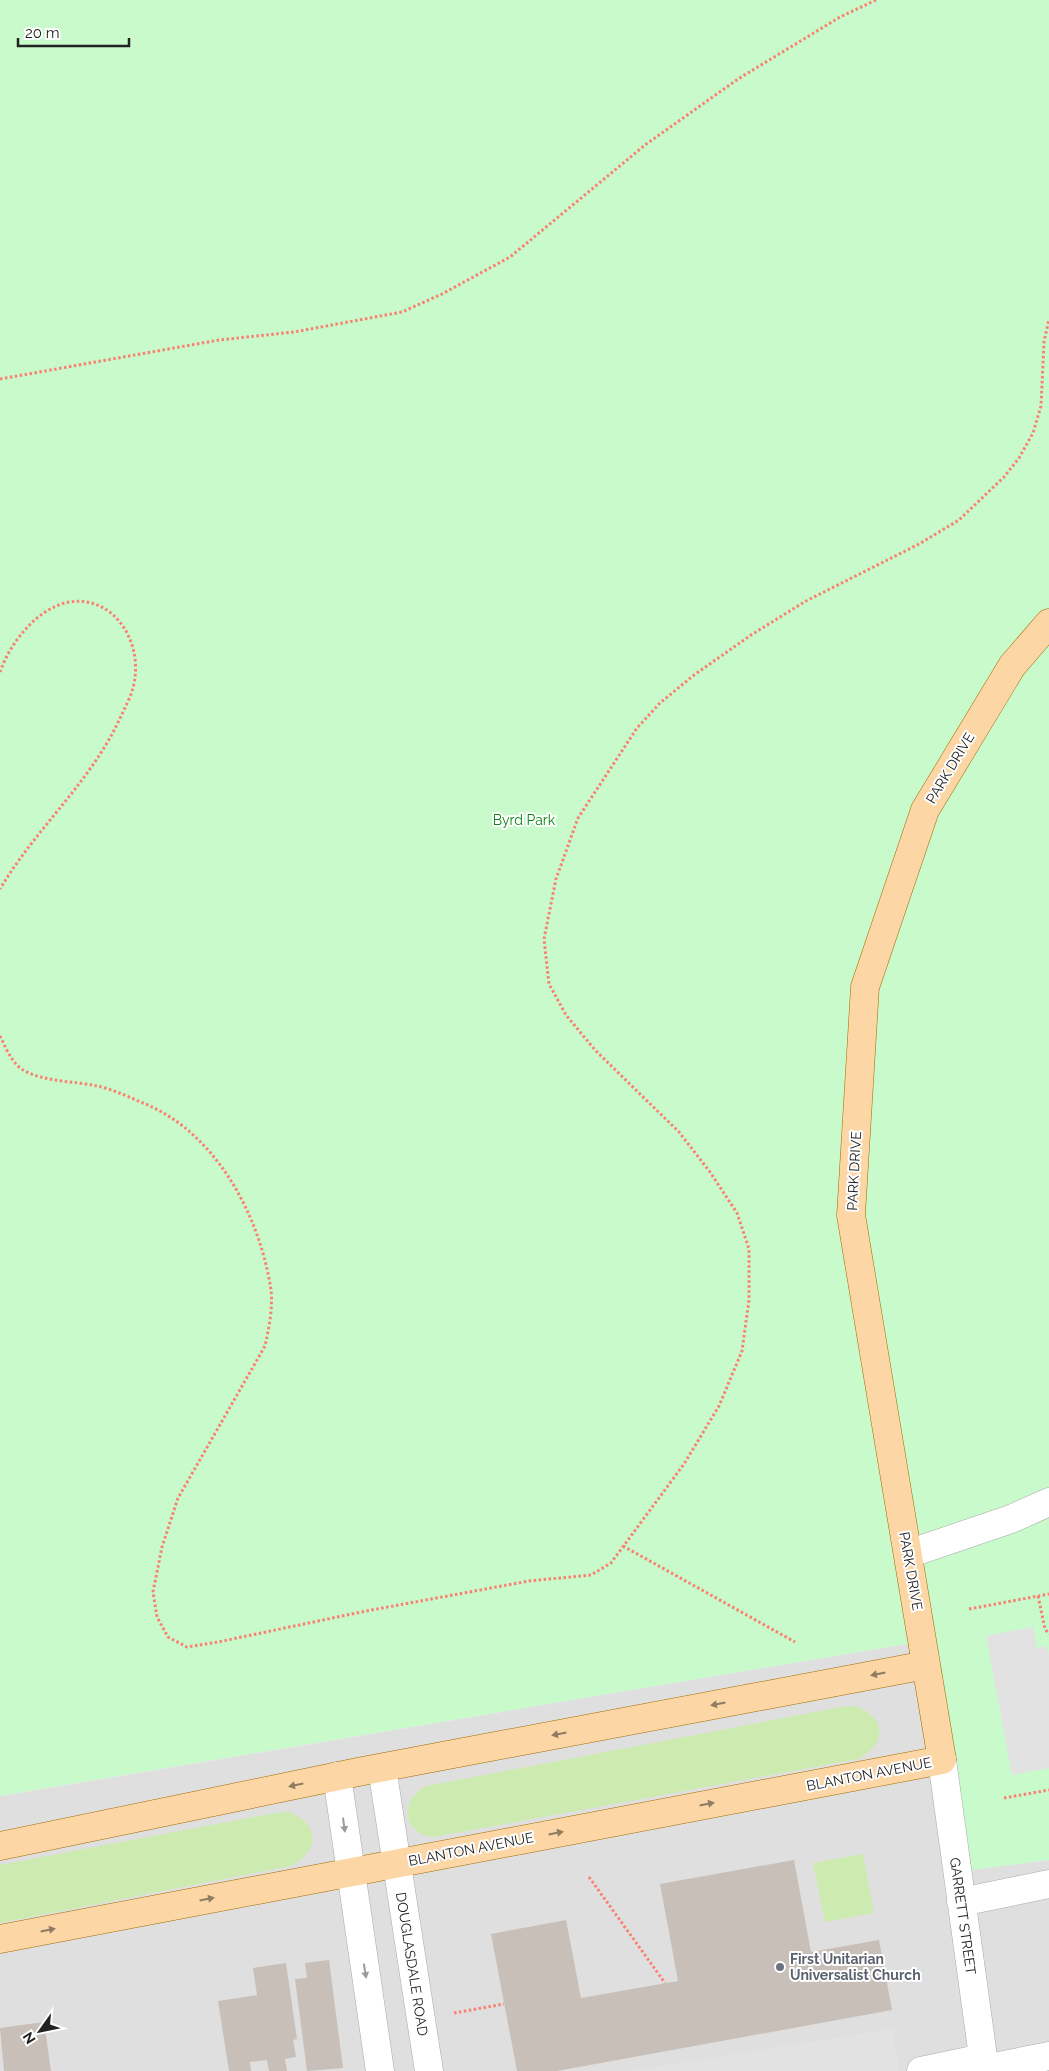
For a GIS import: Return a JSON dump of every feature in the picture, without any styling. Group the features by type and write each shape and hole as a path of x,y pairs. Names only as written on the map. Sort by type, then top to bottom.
{"main road":[{"name":"PARK DRIVE","path":"942,1760 851,1215 865,987 925,810 1012,666 1049,623"},
{"path":"0,1846 337,1776 926,1665"},
{"name":"BLANTON AVENUE","path":"0,1939 942,1760"}],"street":[{"path":"908,1554 1011,1520 1049,1502"},
{"name":"GARRETT STREET","path":"942,1760 984,2066"},
{"name":"DOUGLASDALE ROAD","path":"382,1768 429,2071"},
{"path":"337,1776 380,2071"},
{"path":"962,1902 1049,1884"},
{"path":"921,2071 984,2066 1049,2056"}],"path":[{"path":"0,379 219,340 294,332 402,312 442,294 510,257 645,145 738,79 840,17 876,0"},
{"path":"0,1036 10,1057 22,1069 36,1076 100,1087 146,1104 181,1124 207,1149 228,1178 249,1213 262,1253 271,1291 270,1324 265,1346 178,1498 162,1547 152,1592 157,1616 168,1637 187,1647 366,1611 520,1583 591,1575 611,1563 684,1464 719,1406 742,1351 749,1300 749,1249 736,1213 705,1166 679,1132 596,1050 566,1015 549,984 544,940 556,880 578,818 638,728 660,703 694,675 758,630 806,601 919,544 959,520 1004,477 1029,441 1041,406 1044,342 1049,319"},
{"path":"0,672 14,642 49,611 68,602 89,602 108,610 126,628 135,650 135,677 115,730 87,775 46,826 0,889"},
{"path":"623,1546 796,1642"},
{"path":"970,1609 1049,1594"},
{"path":"1038,1596 1045,1629 1049,1634"},
{"path":"1004,1798 1049,1790"},
{"path":"588,1877 665,1983"},
{"path":"449,2014 504,2004"}],"shaded area":[{"path":"1033,1627 1037,1648 1045,1646 1049,1654 1049,1768 1012,1775 986,1636"},
{"path":"930,1640 972,1869 1049,1860 1049,2071 0,2071 0,1796"},
{"path":"892,2029 899,2071 630,2071"}],"green space":[{"name":"Byrd Park","path":"0,0 1049,0 1049,1860 972,1870 930,1640 0,1796"},
{"path":"856,1706 873,1717 880,1731 874,1746 868,1753 858,1759 434,1837 423,1835 415,1830 408,1816 408,1807 411,1799 426,1786 841,1707"},
{"path":"289,1812 307,1823 313,1838 308,1852 301,1860 291,1866 0,1923 0,1865 275,1813"},
{"path":"863,1854 874,1913 825,1922 813,1863"}],"building":[{"name":"First Unitarian Universalist Church","path":"794,1860 811,1952 879,1940 892,2010 557,2071 517,2071 491,1934 566,1920 581,1998 678,1981 660,1884"},
{"path":"329,1960 343,2068 307,2071 295,1979 307,1978 305,1963"},
{"path":"286,1963 297,2039 293,2040 296,2057 285,2059 287,2071 269,2071 267,2060 250,2062 251,2071 229,2071 218,2001 257,1995 253,1968"},
{"path":"44,2022 51,2071 4,2071 0,2028"}],"place":[{"name":"First Unitarian Universalist Church","path":"780,1967"}]}
